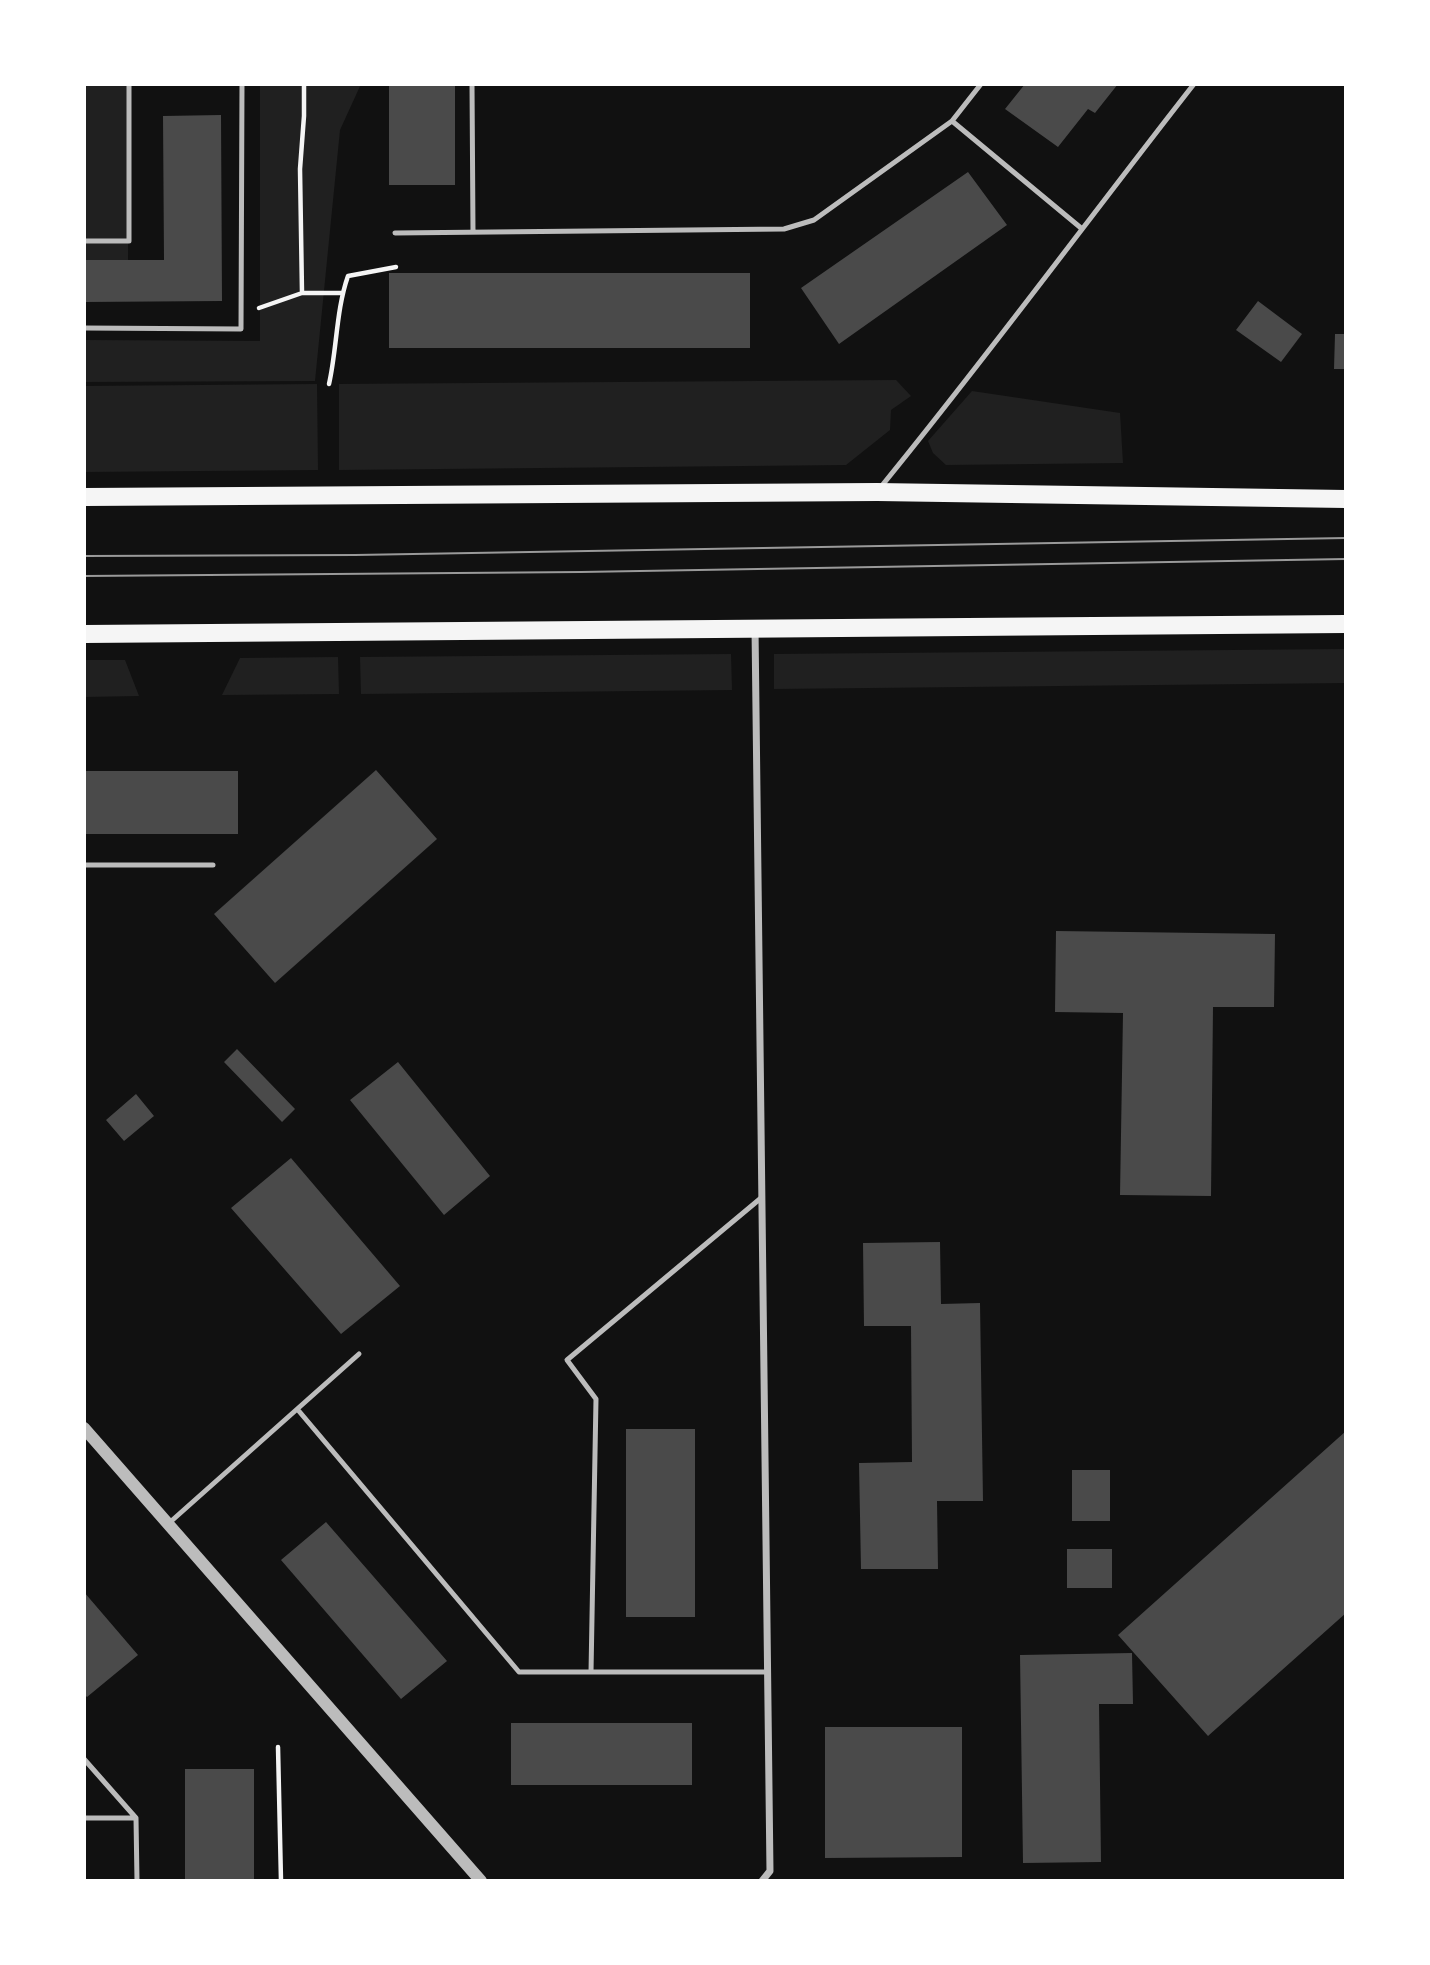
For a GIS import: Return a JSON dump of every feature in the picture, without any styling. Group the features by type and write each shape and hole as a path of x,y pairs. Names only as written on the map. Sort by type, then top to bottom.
{"main road":[{"path":"84,497 877,492 1346,499"},
{"path":"84,634 1346,624"}],"street":[{"path":"755,628 770,1871 762,1881"},
{"path":"84,1428 481,1881"}],"lane":[{"path":"84,242 129,242 129,84"},
{"path":"84,328 241,329 242,84"},
{"path":"472,84 473,232"},
{"path":"395,233 784,229 814,220 952,121 981,84"},
{"path":"877,492 961,389 1194,84"},
{"path":"952,121 1082,228"},
{"path":"84,865 213,865"},
{"path":"591,1672 596,1399 567,1360 761,1198"},
{"path":"169,1524 359,1354"},
{"path":"298,1410 519,1672 766,1672"},
{"path":"84,1759 135,1818 137,1881"},
{"path":"84,1818 135,1818"}],"path":[{"path":"302,293 300,169 304,84"},
{"path":"330,384 342,293 348,276 396,267"},
{"path":"241,308 261,308 302,293 342,293"},
{"path":"278,1747 281,1881"}],"shaded area":[{"path":"84,84 129,84 128,260 84,260"},
{"path":"260,84 361,84 340,130 315,381 84,382 84,340 260,341"},
{"path":"896,380 911,396 891,410 890,430 846,465 339,470 339,384"},
{"path":"317,384 318,470 84,472 84,386"},
{"path":"972,391 1120,413 1123,463 946,465 933,453 928,441"},
{"path":"1346,649 1346,683 774,689 774,654"},
{"path":"731,654 732,690 361,694 360,657"},
{"path":"338,657 339,694 222,695 240,658"},
{"path":"84,660 125,660 139,696 84,697"}],"building":[{"path":"389,84 455,84 455,185 389,185"},
{"path":"1025,84 1118,84 1095,113 1088,109 1058,147 1005,109"},
{"path":"221,115 222,301 84,302 84,260 164,260 163,116"},
{"path":"968,172 1007,225 839,344 801,288"},
{"path":"389,273 750,273 750,348 389,348"},
{"path":"1258,301 1302,334 1281,362 1236,330"},
{"path":"1335,334 1346,334 1346,369 1334,369"},
{"path":"376,770 437,839 275,983 214,914"},
{"path":"84,771 238,771 238,834 84,834"},
{"path":"1056,931 1275,934 1274,1007 1213,1007 1211,1196 1120,1195 1123,1013 1055,1012"},
{"path":"237,1049 295,1109 282,1122 224,1062"},
{"path":"398,1062 490,1176 444,1215 350,1100"},
{"path":"136,1094 154,1116 124,1141 106,1120"},
{"path":"291,1158 400,1286 341,1334 231,1208"},
{"path":"940,1242 941,1304 980,1303 983,1501 937,1501 938,1569 861,1569 859,1463 912,1462 911,1326 864,1326 863,1243"},
{"path":"626,1429 695,1429 695,1617 626,1617"},
{"path":"1346,1431 1346,1613 1208,1736 1118,1635"},
{"path":"1072,1470 1110,1470 1110,1521 1072,1521"},
{"path":"326,1522 447,1661 401,1699 281,1560"},
{"path":"1067,1549 1112,1549 1112,1588 1067,1588"},
{"path":"84,1592 138,1655 87,1697 84,1694"},
{"path":"1132,1653 1133,1704 1099,1704 1101,1862 1023,1863 1020,1655"},
{"path":"511,1723 692,1723 692,1785 511,1785"},
{"path":"825,1727 962,1727 962,1857 825,1858"},
{"path":"185,1769 254,1769 254,1881 185,1881"}],"tram line":[{"path":"84,556 355,555 1346,538"},
{"path":"84,576 581,572 1346,559"}]}
